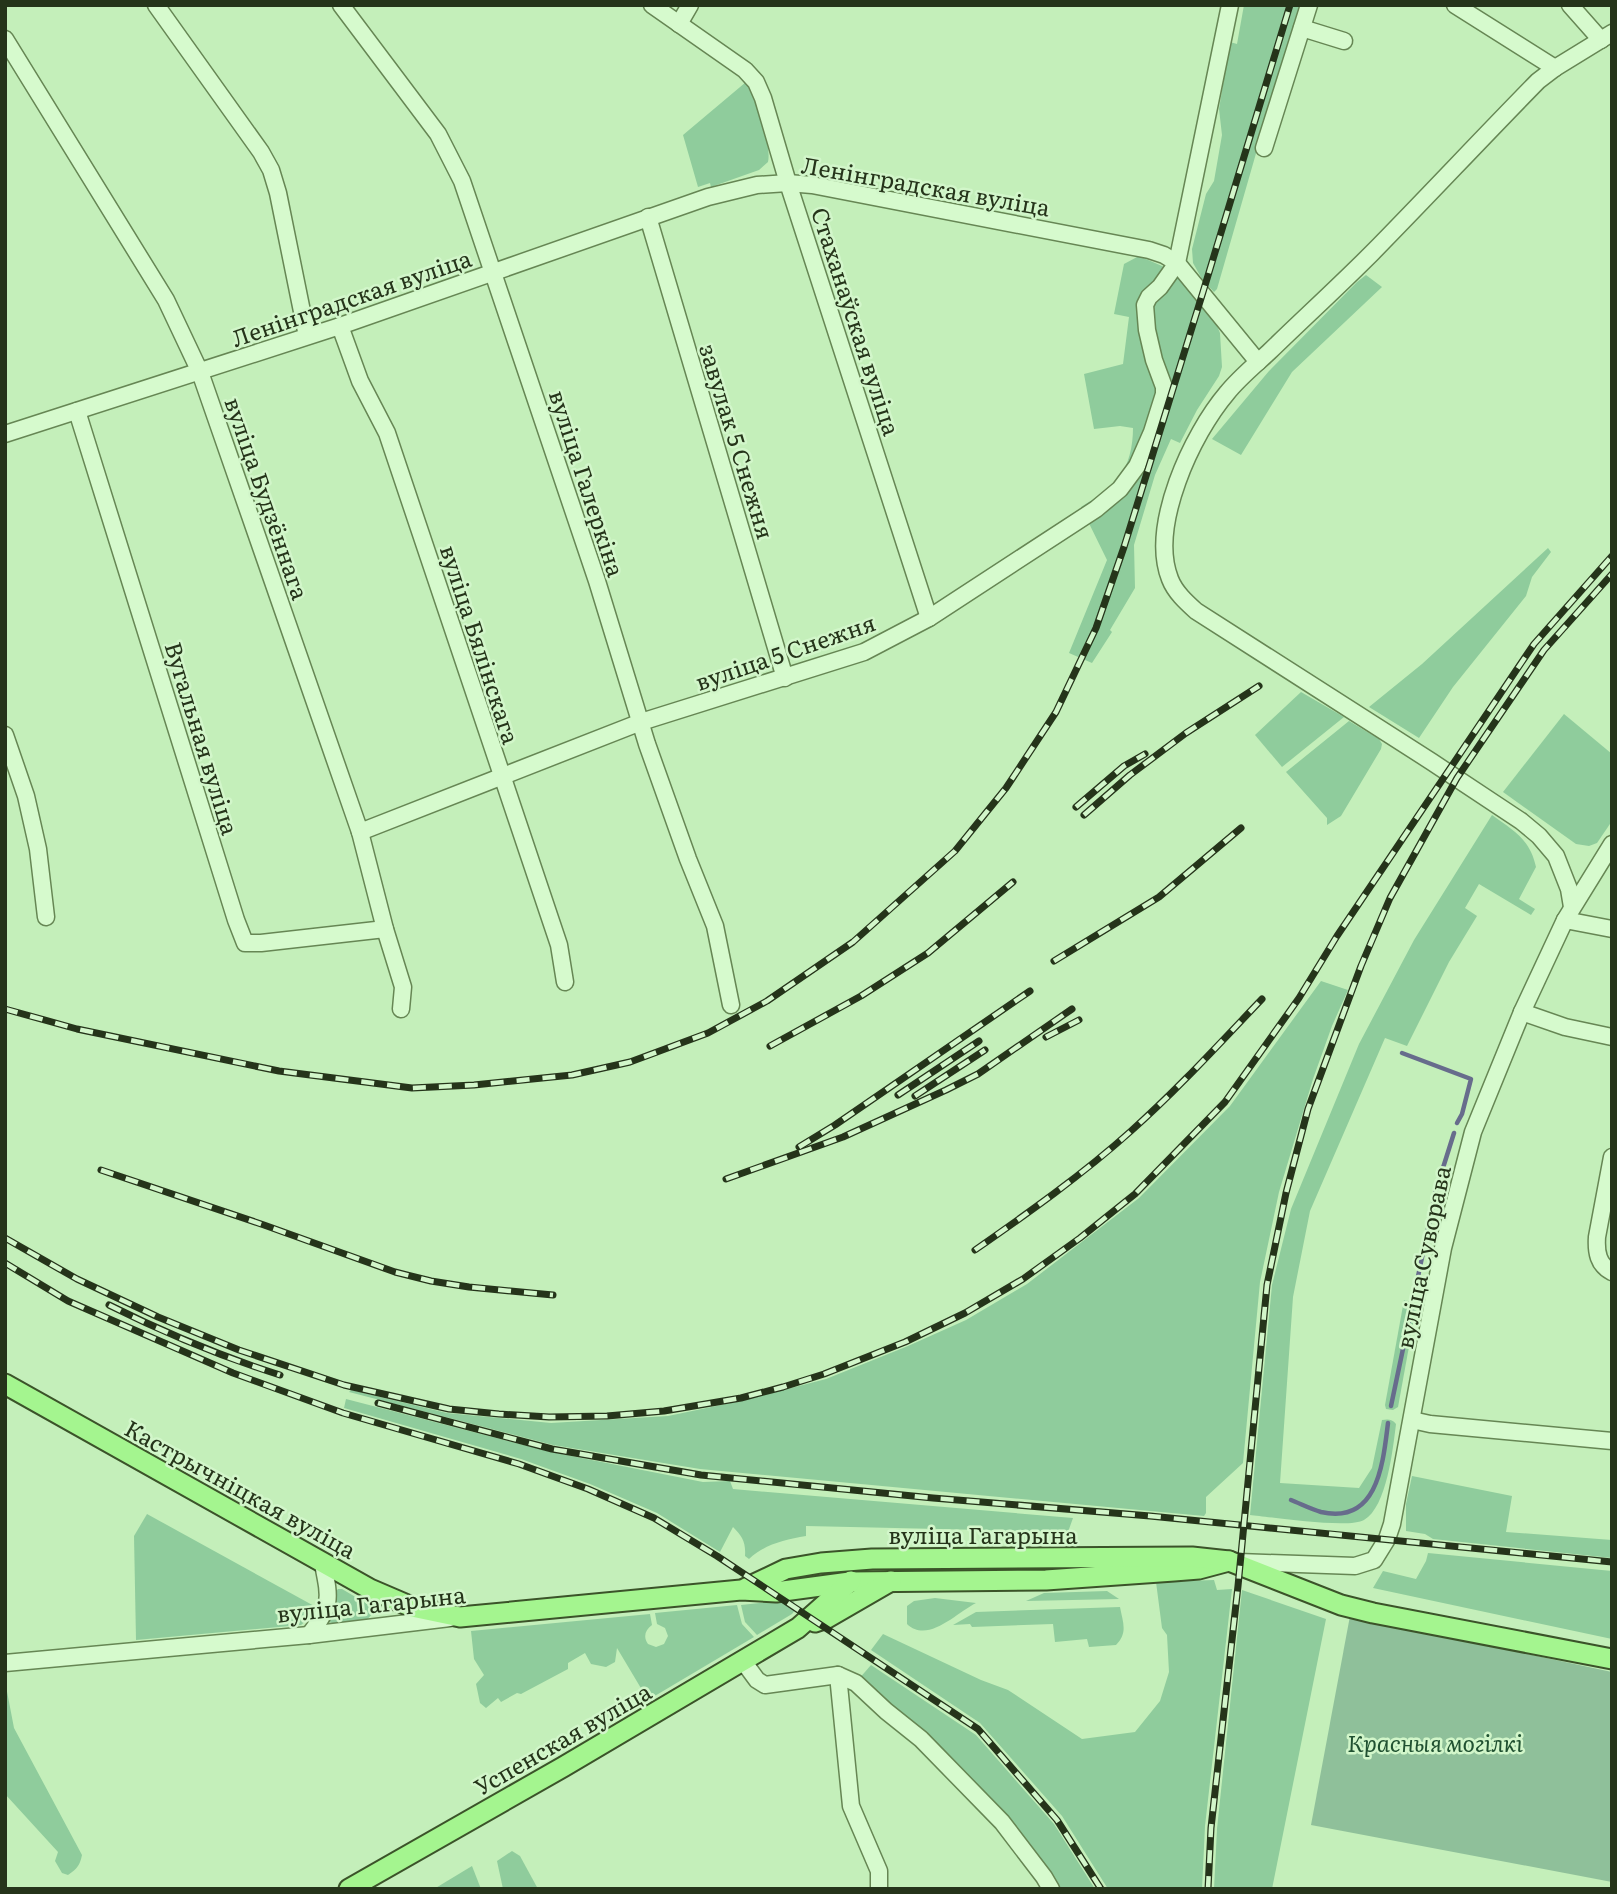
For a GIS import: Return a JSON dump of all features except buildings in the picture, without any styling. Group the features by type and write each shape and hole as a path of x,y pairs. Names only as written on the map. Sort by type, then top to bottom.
{"main road":[{"name":"Кастрычніцкая вуліца","path":"5,1384 370,1589 412,1607 460,1617"},
{"name":"вуліца Гагарына","path":"741,1590 786,1569 872,1559 1192,1557 1229,1561 1341,1605 1373,1613 1612,1659"},
{"path":"1015,1580 1023,1576 1025,1570 1024,1564 1018,1558"},
{"name":"Успенская вуліца","path":"349,1889 798,1628 872,1559"},
{"name":"вуліца Гагарына","path":"460,1617 741,1590 776,1592 850,1582 1046,1580 1199,1569 1229,1561"},
{"name":"Успенская вуліца","path":"798,1628 827,1618 891,1581"},
{"path":"811,1587 821,1594 823,1607"}],"street":[{"path":"156,5 271,170 307,336"},
{"name":"вуліца Галеркіна","path":"341,5 438,134 462,181 593,568 641,722 688,859 715,926 731,1005"},
{"name":"Стаханаўская вуліца","path":"652,5 745,70 756,82 929,618"},
{"path":"679,24 690,5"},
{"path":"1177,262 1230,5"},
{"path":"1264,148 1309,5"},
{"path":"1455,5 1555,68"},
{"path":"1570,5 1606,37 1538,81 1372,253 1227,393 1200,432 1180,476 1166,520 1165,563 1171,581 1180,595 1196,611 1521,821 1539,836 1556,856 1569,890 1568,914 1612,929"},
{"path":"1302,28 1343,41"},
{"name":"вуліца Будзённага","path":"5,39 166,300 200,372 360,832 403,987 401,1009"},
{"name":"Ленінградская вуліца","path":"5,434 340,326 708,197 757,185 788,183 812,185 1066,233 1164,255 1177,262 1258,362"},
{"name":"завулак 5 Снежня","path":"648,217 785,678"},
{"name":"вуліца 5 Снежня","path":"360,832 641,722 864,652 929,618 1096,509 1120,489 1137,466 1152,432 1164,387 1147,330 1145,305 1177,262"},
{"name":"вуліца Бялінскага","path":"340,326 360,382 387,433 559,945 565,982"},
{"name":"Вугальная вуліца","path":"77,411 245,943 385,929"},
{"path":"5,735 26,796 38,849 46,917"},
{"name":"вуліца Суворава","path":"1229,1561 1355,1566 1374,1560 1387,1539 1443,1248 1473,1132 1522,1012 1568,914 1612,844"},
{"path":"1522,1012 1565,1027 1612,1037"},
{"path":"1612,1157 1596,1248 1604,1268 1612,1272"},
{"path":"1412,1420 1612,1441"},
{"path":"309,1635 328,1607 329,1591 323,1564"},
{"name":"вуліца Гагарына","path":"5,1663 309,1635 460,1617"},
{"path":"743,1661 757,1680 765,1685 838,1675 856,1684 921,1739 1002,1822 1051,1889"},
{"path":"838,1675 851,1806 879,1871 879,1889"}],"green space":[{"path":"1244,5 1303,5 1214,292 1193,263 1192,249 1206,194 1214,181 1222,135 1219,109 1230,42 1237,44"},
{"path":"746,82 765,133 768,162 759,170 711,187 710,183 698,187 683,135"},
{"path":"1139,256 1179,277 1215,321 1220,333 1222,367 1180,443 1171,439 1155,475 1134,545 1135,588 1092,663 1069,653 1107,560 1081,507 1110,488 1125,468 1130,456 1133,428 1120,426 1094,429 1084,374 1123,364 1129,317 1114,314 1124,264"},
{"path":"1366,275 1382,287 1292,372 1241,455 1212,439 1269,371"},
{"path":"1548,548 1551,552 1532,577 1526,596 1453,687 1419,738 1369,707 1422,664"},
{"path":"1301,692 1344,717 1282,767 1255,735"},
{"path":"1564,714 1612,754 1612,821 1597,843 1589,846 1576,844 1503,792"},
{"path":"1349,721 1379,739 1381,749 1341,816 1327,825 1327,818 1286,772"},
{"path":"1492,815 1520,836 1530,849 1536,867 1519,899 1535,909 1531,915 1479,884 1465,908 1477,916 1449,962 1407,1046 1385,1038 1310,1211 1293,1297 1280,1483 1359,1488 1372,1468 1382,1420 1388,1420 1396,1424 1391,1461 1383,1490 1372,1513 1364,1520 1356,1522 1327,1523 1250,1515 1272,1285 1291,1209 1359,1044 1414,940"},
{"path":"1321,981 1348,990 1313,1079 1279,1192 1260,1282 1243,1463 1206,1497 1204,1516 700,1469 553,1445 349,1392 351,1390 447,1413 551,1423 668,1416 826,1379 908,1346 966,1320 1027,1284 1139,1198 1230,1106"},
{"path":"1404,1300 1415,1303 1416,1308 1398,1407 1393,1410 1386,1409 1385,1405"},
{"path":"346,1399 551,1452 703,1482 730,1481 733,1489 1073,1518 1068,1532 806,1526 806,1536 768,1546 749,1559 745,1556 743,1540 733,1527 720,1552 657,1513 590,1484 521,1459 344,1408"},
{"path":"1412,1476 1512,1496 1506,1532 1612,1540 1612,1558 1433,1539 1425,1534 1406,1531 1406,1504"},
{"path":"147,1514 316,1607 311,1617 301,1625 136,1640 134,1536"},
{"path":"1428,1553 1612,1571 1612,1639 1373,1588 1383,1571 1416,1579"},
{"path":"1214,1580 1217,1590 1232,1589 1205,1826 1202,1889 1108,1889 1062,1816 980,1723 871,1650 883,1634 1008,1690 1082,1739 1135,1732 1160,1701 1169,1672 1167,1635 1162,1628 1156,1582"},
{"path":"338,1589 369,1605 372,1614 366,1621 335,1624 329,1622 335,1592"},
{"path":"1242,1590 1326,1619 1272,1889 1214,1889 1217,1829"},
{"path":"1107,1591 1119,1599 1026,1601 1044,1593"},
{"path":"935,1598 976,1603 933,1629 924,1631 907,1624 907,1606 914,1601"},
{"path":"789,1600 794,1602 796,1609 792,1614 757,1635 745,1622 741,1605"},
{"path":"737,1605 742,1624 754,1637 648,1700 617,1648 615,1662 606,1667 591,1664 585,1653 568,1663 568,1669 521,1694 517,1693 501,1702 498,1698 486,1708 480,1703 476,1684 484,1675 474,1659 471,1631 650,1614 652,1625 645,1636 648,1644 656,1647 664,1644 668,1636 665,1628 657,1624 655,1613"},
{"path":"1120,1607 1123,1632 1116,1645 1089,1647 1087,1639 1055,1642 1053,1624 972,1627 970,1624 953,1625 976,1612"},
{"name":"Красныя могілкі","path":"1350,1616 1612,1672 1612,1882 1311,1825"},
{"path":"871,1665 976,1735 1054,1824 1095,1889 1055,1889 858,1680"},
{"path":"5,1681 14,1728 82,1855 78,1866 68,1875 62,1873 55,1861 58,1852 5,1794"},
{"path":"512,1851 520,1856 538,1889 503,1889 497,1861"},
{"path":"472,1866 481,1889 434,1889"}],"waterway":[{"path":"1402,1053 1471,1079 1457,1123"},
{"path":"1415,1291 1436,1190 1454,1133"},
{"path":"1391,1406 1412,1306"},
{"path":"1291,1500 1321,1512 1340,1514 1355,1509 1366,1500 1380,1472 1388,1423"}],"railway":[{"path":"5,1009 77,1029 279,1071 412,1088 474,1085 572,1075 630,1062 708,1033 767,1001 853,942 955,851 1006,788 1056,712 1096,628 1124,547 1290,5"},
{"path":"5,1238 77,1279 158,1317 239,1350 344,1385 449,1409 549,1417 664,1411 741,1398 783,1387 905,1342 965,1313 1023,1279 1080,1238 1135,1194 1225,1102 1299,998 1337,936 1534,644 1612,556"},
{"path":"1208,1889 1211,1828 1267,1285 1286,1193 1308,1109 1361,966 1390,898 1457,778 1544,650 1612,574"},
{"path":"1084,815 1130,775 1186,733 1259,686"},
{"path":"1076,807 1124,766 1145,754"},
{"path":"1054,961 1159,897 1241,828"},
{"path":"770,1046 861,996 928,953 1013,882"},
{"path":"799,1147 1030,991"},
{"path":"975,1250 1035,1208 1131,1131 1182,1083 1262,999"},
{"path":"726,1179 843,1137 946,1090 978,1074 1072,1009"},
{"path":"1046,1037 1079,1020"},
{"path":"898,1095 979,1041"},
{"path":"915,1096 985,1050"},
{"path":"101,1170 395,1272 469,1287 553,1295"},
{"path":"5,1263 68,1301 233,1373 343,1413 519,1464 588,1489 654,1518 717,1556 978,1729 1057,1820 1101,1889"},
{"path":"109,1305 193,1343 280,1375"},
{"path":"378,1403 552,1449 701,1475 1612,1562"}]}
